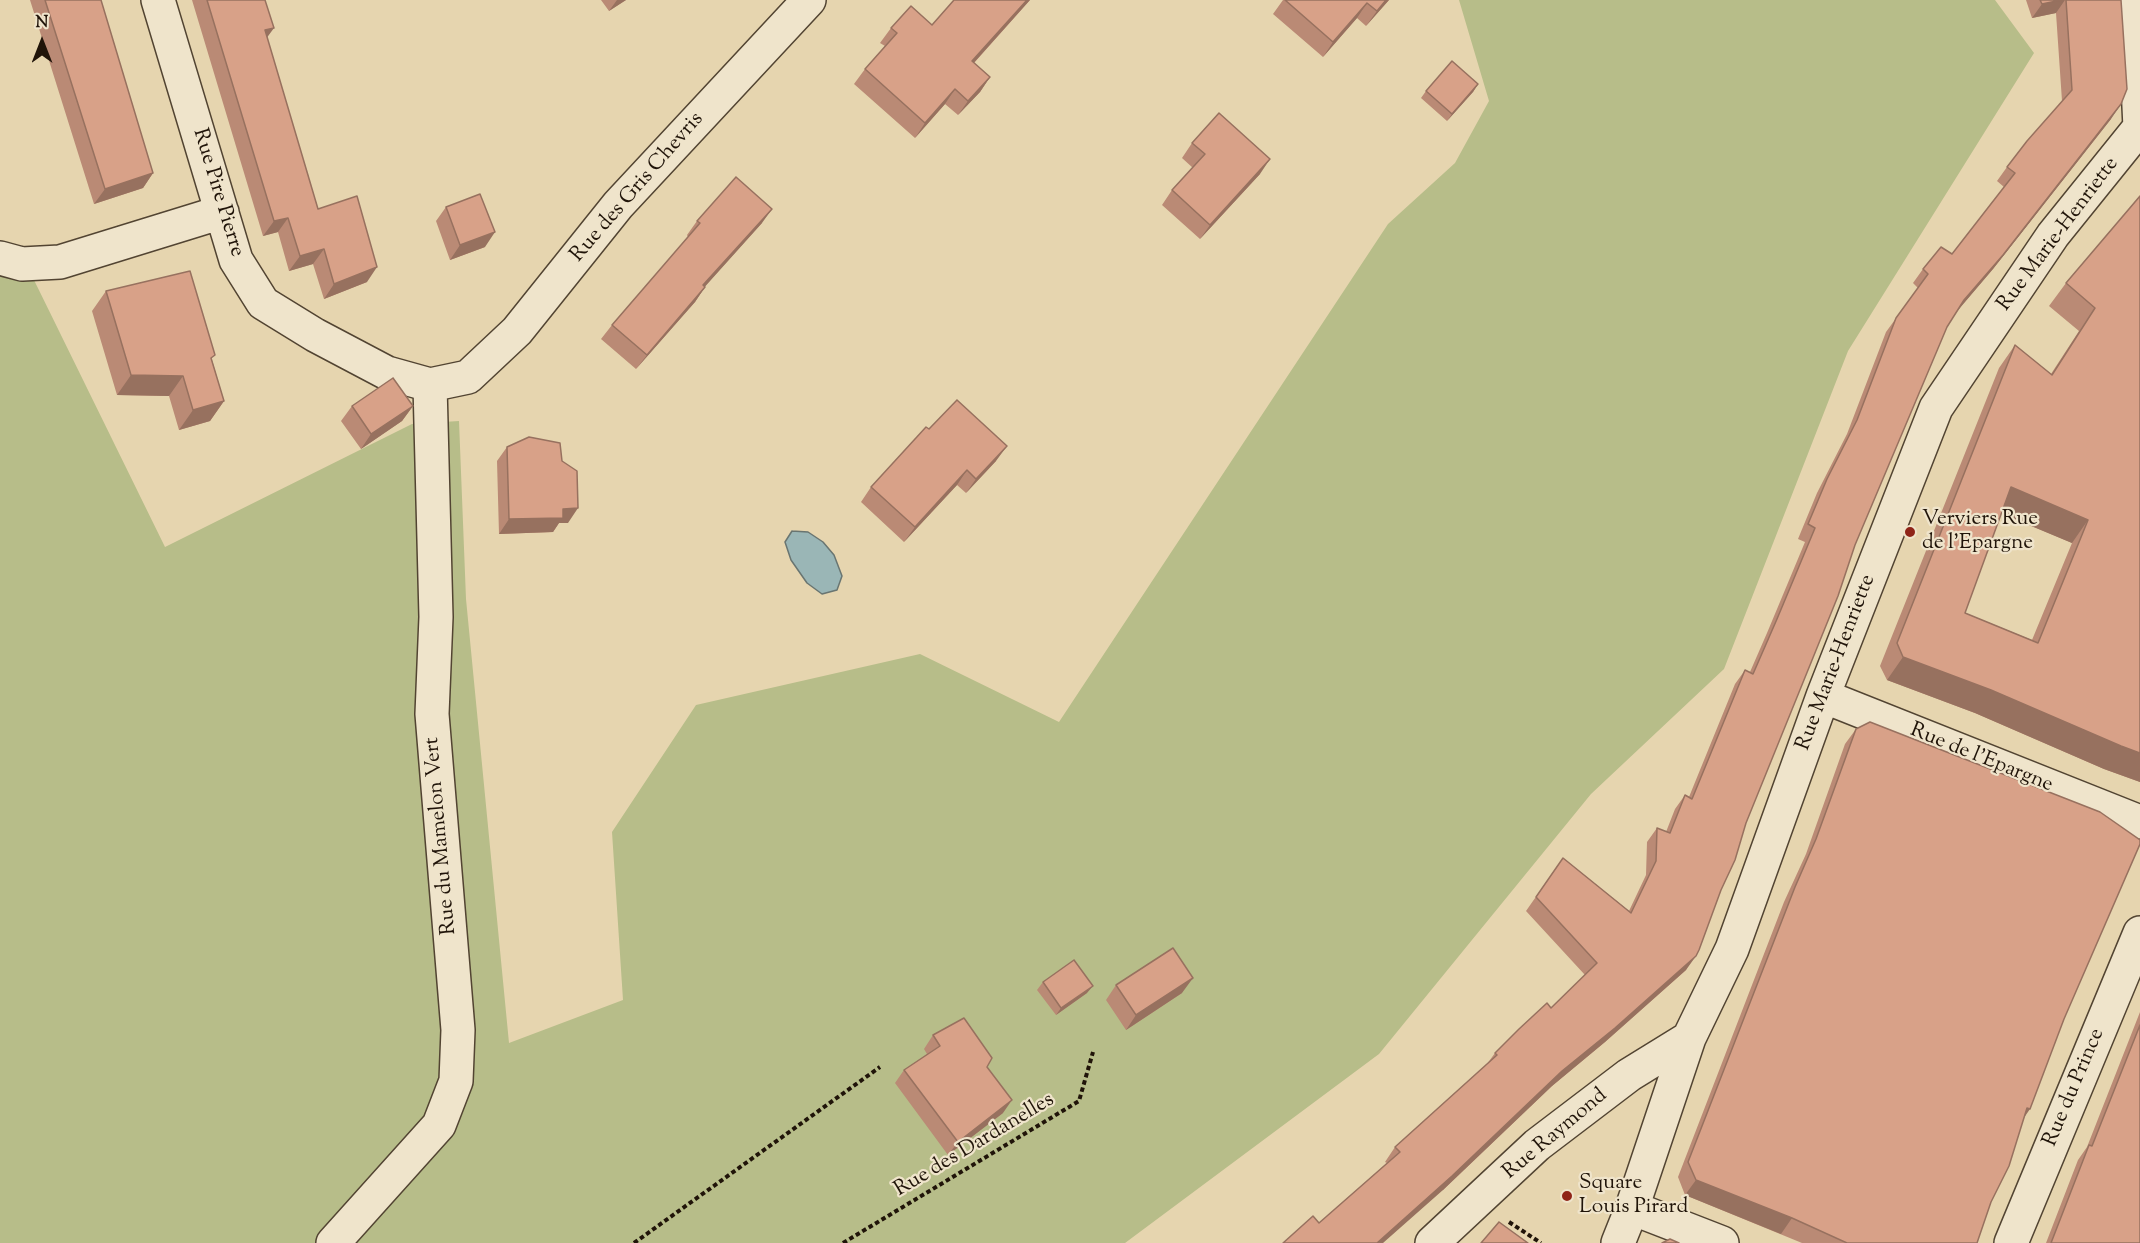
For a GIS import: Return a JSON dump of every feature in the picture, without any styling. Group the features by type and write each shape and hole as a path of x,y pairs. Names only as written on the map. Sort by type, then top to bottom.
{"street":[{"name":"Rue Pire Pierre","path":"158,0 236,260 262,303 315,335 387,373 430,386"},
{"name":"Rue des Gris Chevris","path":"430,386 468,377 517,331 618,206 809,0"},
{"path":"2134,0 2140,128"},
{"name":"Rue Marie-Henriette","path":"1618,1243 1689,1038 1732,949 1823,696 1936,408 2053,235 2140,128"},
{"path":"0,258 22,264 60,262 222,212"},
{"name":"Rue du Mamelon Vert","path":"333,1243 439,1125 456,1081 458,1029 432,714 436,616 430,386"},
{"name":"Rue de l'Epargne","path":"1823,696 2140,822"},
{"name":"Rue du Prince","path":"2011,1243 2140,933"},
{"name":"Rue Raymond","path":"1432,1243 1537,1145 1629,1075 1689,1038"},
{"path":"1632,1208 1722,1243"}],"path":[{"name":"Rue des Dardanelles","path":"843,1243 1079,1101 1093,1052"},
{"path":"634,1243 880,1067"}],"green space":[{"path":"1459,0 1995,0 2034,53 1848,351 1724,669 1591,794 1379,1054 1125,1243 0,1243 0,269 33,278 165,547 412,424 459,421 466,599 509,1043 623,1000 612,832 696,705 920,654 1059,722 1388,224 1455,163 1489,101"}],"water":[{"path":"792,531 808,532 823,542 834,555 842,576 837,590 822,594 807,583 791,560 785,542"}],"building":[{"path":"45,0 101,0 153,173 105,189"},
{"path":"207,0 265,0 274,28 265,30 318,209 357,196 377,267 334,284 324,249 300,256 288,218 274,221"},
{"path":"954,0 1027,0 972,61 990,77 968,101 955,89 925,123 865,69 897,33 891,28 911,6 932,25"},
{"path":"1285,0 1386,0 1377,11 1367,3 1333,42"},
{"path":"2040,0 2061,0 2042,4"},
{"path":"2066,0 2121,0 2127,89 2121,104 2003,255 1964,300 1947,327 1855,545 1838,596 1746,823 1735,860 1696,956 1615,1028 1562,1071 1452,1176 1377,1243 1283,1243 1313,1216 1319,1223 1400,1152 1395,1147 1497,1055 1495,1053 1547,1003 1551,1008 1597,963 1536,897 1563,858 1631,913 1656,861 1657,828 1670,833 1685,795 1692,799 1745,670 1753,674 1815,528 1808,524 1827,479 1857,420 1896,318 1928,274 1923,269 1941,247 1952,254 2015,173 2007,167 2072,90"},
{"path":"1452,61 1478,84 1452,114 1426,91"},
{"path":"1219,113 1270,159 1210,225 1172,190 1205,154 1192,143"},
{"path":"736,177 772,209 703,285 705,287 647,355 612,325 700,223 697,221"},
{"path":"480,194 495,232 460,245 446,207"},
{"path":"2140,196 2140,753 1991,690 1903,657 1897,643 2015,345 2052,375 2095,308 2066,283","holes":["2011,487 2088,520 2038,643 1965,613"]},
{"path":"190,271 215,355 211,358 224,401 193,410 183,376 131,375 106,291"},
{"path":"393,378 413,406 371,434 352,406"},
{"path":"957,400 1007,446 976,479 967,470 915,527 871,487 926,427 929,429"},
{"path":"529,437 560,443 562,461 577,471 578,508 563,509 563,518 509,519 507,447"},
{"path":"1870,722 2100,812 2140,840 2064,1019 2030,1109 2027,1108 2009,1166 1991,1202 1977,1243 1847,1243 1792,1218 1696,1180 1688,1162 1795,887 1816,839 1856,729"},
{"path":"1173,948 1193,978 1136,1015 1116,985"},
{"path":"1074,960 1093,986 1061,1008 1043,982"},
{"path":"964,1018 992,1058 987,1067 1012,1100 958,1142 904,1070 940,1046 933,1035"},
{"path":"2140,1025 2140,1243 2051,1243 2089,1145 2092,1146"},
{"path":"1499,1222 1528,1243 1481,1243"},
{"path":"1670,1239 1679,1243 1662,1243"}],"place":[{"name":"Verviers Rue de l'Epargne","path":"1910,532"},
{"name":"Square Louis Pirard","path":"1567,1196"}]}
